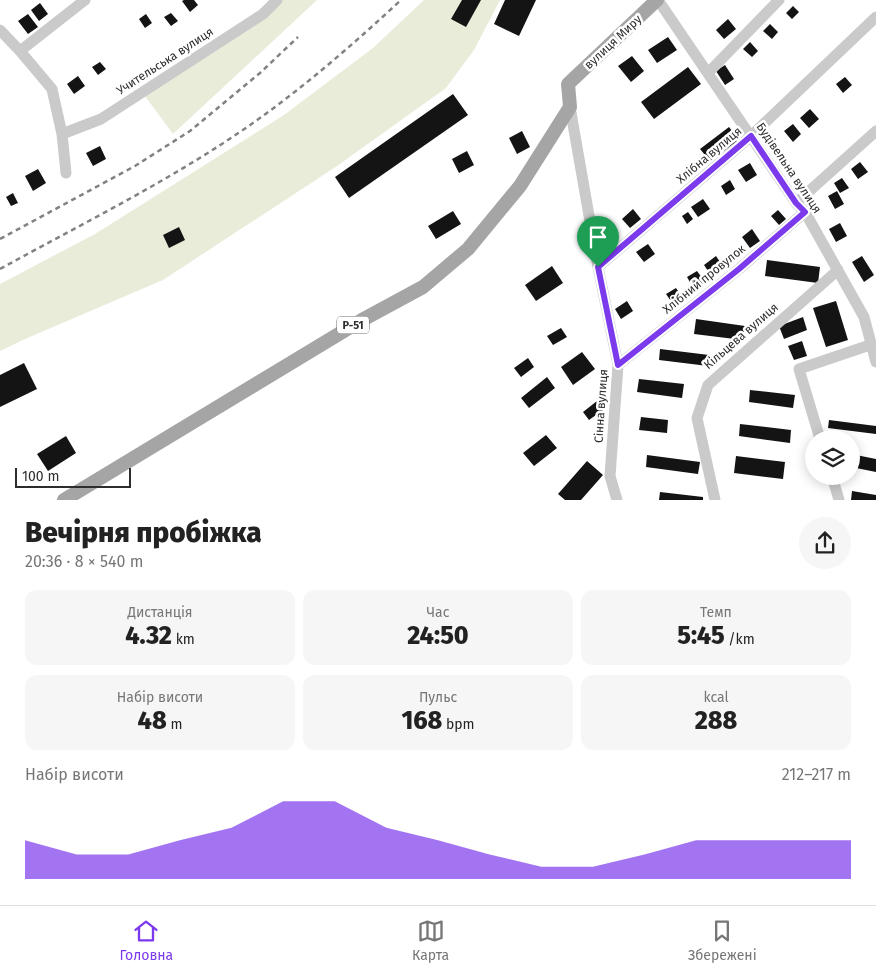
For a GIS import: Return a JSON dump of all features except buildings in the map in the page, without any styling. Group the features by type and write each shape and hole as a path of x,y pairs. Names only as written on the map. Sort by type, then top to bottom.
{"main road":[{"name":"вулиця Миру","path":"570,107 568,84 658,0"},
{"name":"Р-51","path":"64,500 362,320 422,287 468,249 520,186 570,107"}],"street":[{"path":"20,51 85,0"},
{"name":"Учительська вулиця","path":"62,134 102,119 262,14 277,0"},
{"name":"Будівельна вулиця","path":"658,0 796,203 805,212 864,317 876,362"},
{"path":"708,73 779,0"},
{"name":"Хлібна вулиця","path":"598,267 751,136 876,18"},
{"path":"0,30 52,89 62,134 66,173"},
{"name":"Сінна вулиця","path":"570,107 598,267 618,365 610,476 617,500"},
{"path":"796,203 876,131"},
{"name":"Хлібний провулок","path":"618,365 739,269 805,212"},
{"name":"Кільцева вулиця","path":"715,500 698,418 708,384 838,270"},
{"path":"864,317 876,317"},
{"path":"817,430 799,369 870,345"},
{"path":"835,485 839,500"}],"green space":[{"path":"277,0 317,0 173,134 142,92"},
{"path":"424,0 500,0 474,50 446,88 337,166 163,280 0,351 0,284 95,234 284,115 373,48"}],"railway":[{"path":"0,269 148,189 234,136 278,105 320,71 401,0"},
{"path":"0,239 135,166 190,131 260,73 298,37"}],"route":[{"path":"751,136 796,203 805,212 739,269 618,365 598,267 751,136"}]}
